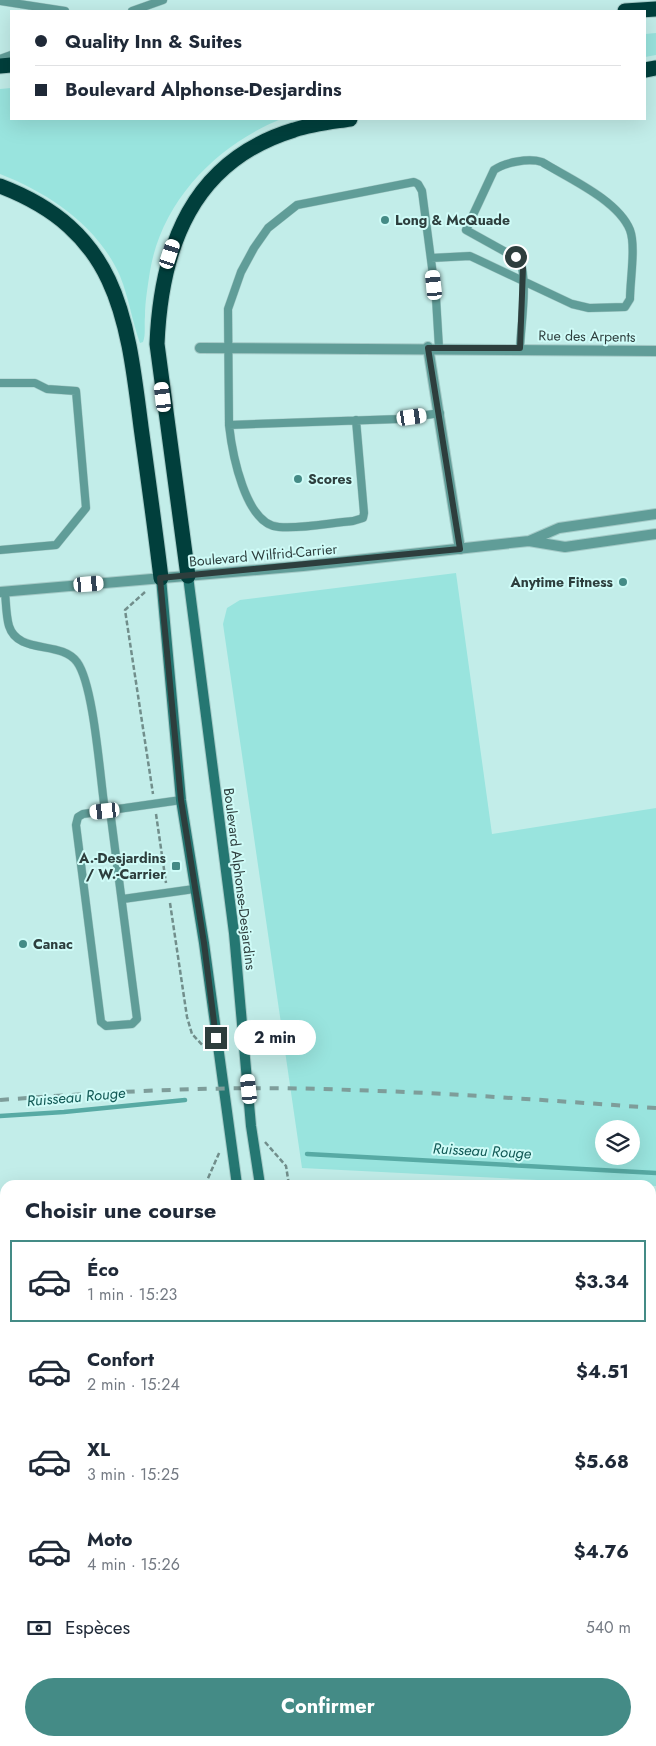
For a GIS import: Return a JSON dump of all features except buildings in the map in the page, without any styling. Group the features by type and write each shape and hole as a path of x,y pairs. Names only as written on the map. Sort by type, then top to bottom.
{"highway":[{"path":"635,10 656,8"},
{"path":"188,576 157,344 158,310 164,274 175,239 198,196 214,177 236,160 258,145 293,130 345,120"},
{"path":"0,186 41,205 71,228 94,255 121,307 134,370 160,578"}],"main road":[{"name":"Boulevard Alphonse-Desjardins","path":"188,576 234,933 252,1126 259,1180"},
{"path":"160,578 181,800 204,943 236,1180"}],"street":[{"name":"Rue des Arpents","path":"200,348 520,348 656,351"},
{"path":"428,348 440,413 460,549"},
{"name":"Boulevard Wilfrid-Carrier","path":"529,541 559,528 656,514"},
{"name":"Boulevard Wilfrid-Carrier","path":"3,592 188,576 529,541 565,547 654,536"}],"lane":[{"path":"135,10 163,0"},
{"path":"0,1 58,10"},
{"path":"431,258 470,256 523,282 572,304 589,308 624,307 630,299 630,230 624,220 607,202 542,162 535,160 500,166 494,170 467,226 469,233 516,257 523,268 523,282 520,348"},
{"path":"356,420 363,518 353,521 278,527 262,519 253,508 234,456 230,425 227,348 228,309 241,272 268,228 297,205 414,182 418,184 422,192 431,258 439,348"},
{"path":"0,383 35,383 47,388 76,391 86,508 56,545 0,550"},
{"path":"230,425 399,419 440,413"},
{"path":"3,592 8,625 13,634 33,646 62,651 72,656 84,676 108,811 123,899 137,1019 132,1024 106,1026 100,1022 76,825 78,817 83,814 108,811 181,800"},
{"path":"123,899 194,889"}],"path":[{"path":"160,578 125,610 189,1026 192,1034 201,1046 218,1057"},
{"path":"252,1126 286,1166 288,1180"},
{"path":"207,1180 229,1134"}],"shaded area":[{"path":"656,33 656,55 646,57 646,34"},
{"path":"10,88 10,120 279,120 257,130 235,144 196,178 180,199 156,245 150,271 143,342 140,343 120,276 111,258 99,242 70,213 54,201 0,174 0,89"},
{"path":"456,573 492,834 656,808 656,1180 538,1180 302,1168 223,624 227,608 240,600"}],"waterway":[{"name":"Ruisseau Rouge","path":"0,1116 64,1112 185,1100"},
{"name":"Ruisseau Rouge","path":"307,1154 656,1173"}],"railway":[{"path":"0,1100 87,1094 263,1088 389,1091 656,1108"}],"place":[{"name":"Long & McQuade","path":"385,220"},
{"name":"Scores","path":"298,479"},
{"name":"Anytime Fitness","path":"623,582"},
{"name":"A.-Desjardins / W.-Carrier","path":"176,866"},
{"name":"Canac","path":"23,944"}],"route":[{"path":"216,1038 204,943 181,800 160,578 303,566 460,549 440,413 428,348 520,348 523,268 520,260 516,257"}]}
